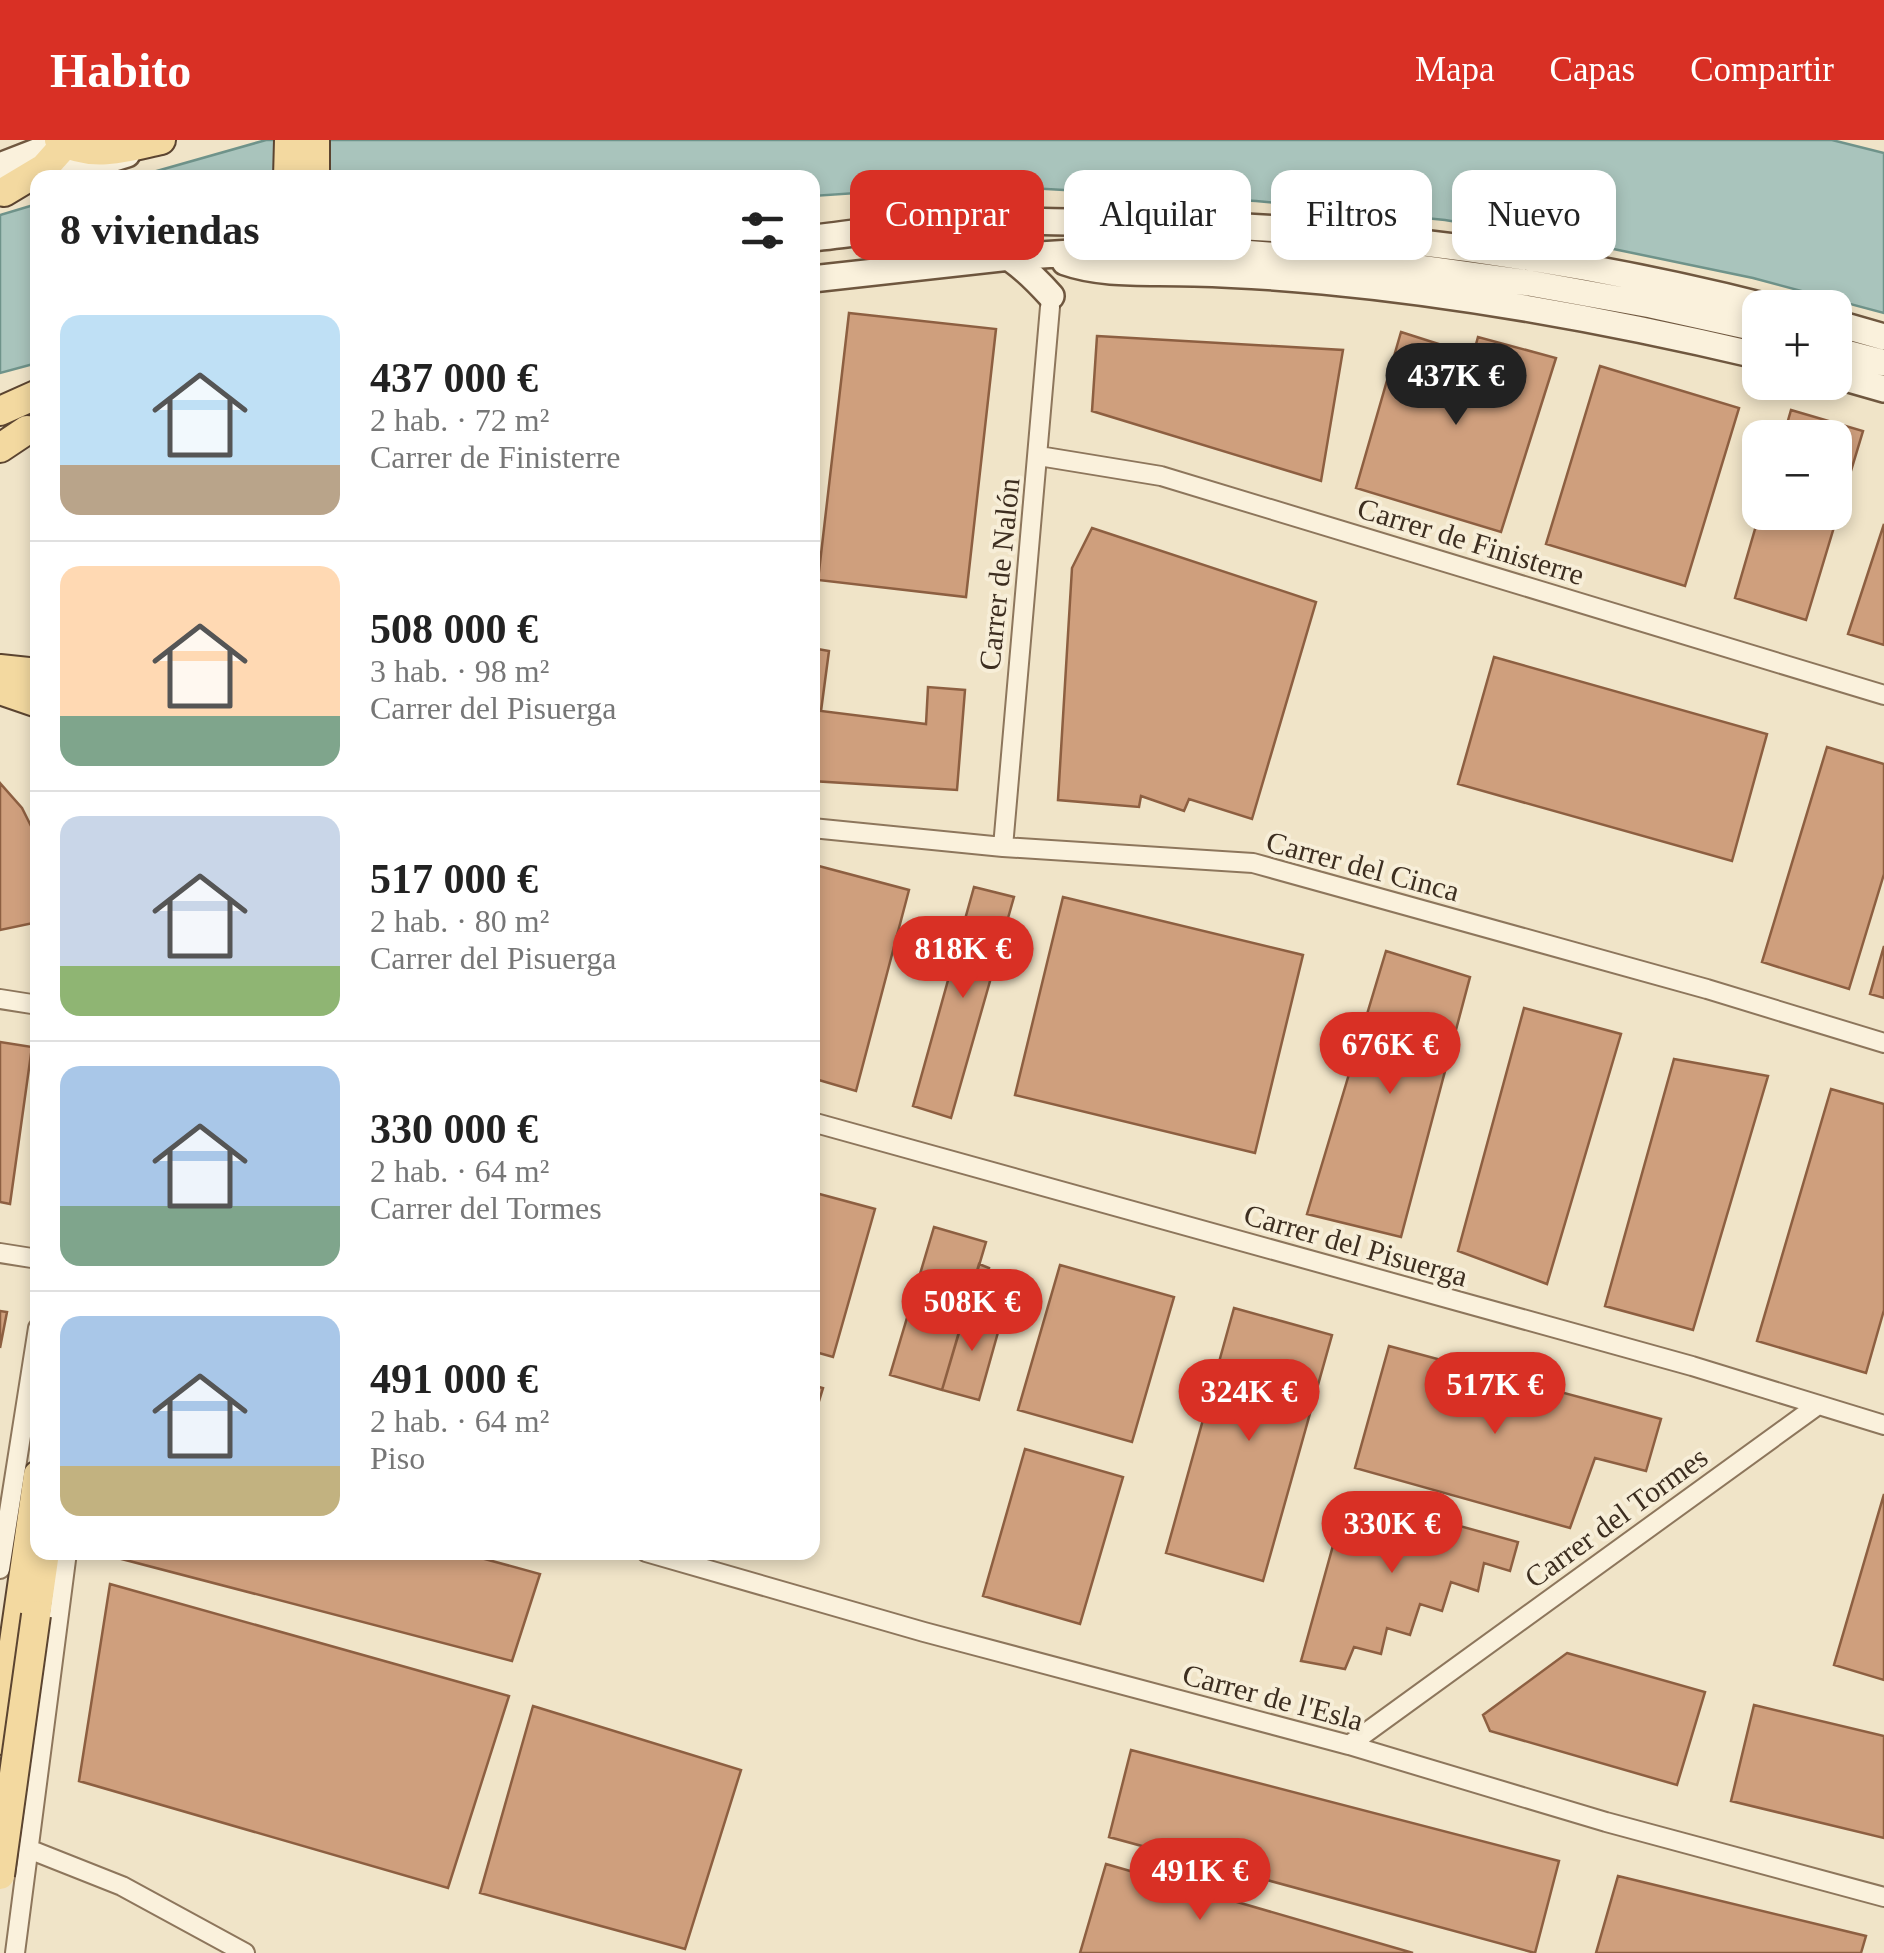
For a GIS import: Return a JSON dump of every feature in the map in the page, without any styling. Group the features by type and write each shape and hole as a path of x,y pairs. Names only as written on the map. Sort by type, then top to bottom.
{"main road":[{"path":"39,170 64,141 94,152 161,140"},
{"path":"75,170 170,140"},
{"path":"288,170 289,140"},
{"path":"315,140 315,170"},
{"path":"1,184 30,173"},
{"path":"1,184 30,182"},
{"path":"1044,222 1204,225 1368,236 1581,266 1742,301"},
{"path":"820,237 850,235"},
{"path":"1251,254 1398,265 1546,286 1742,326"},
{"path":"820,278 983,260"},
{"path":"1013,260 1051,301 1081,260"},
{"path":"1086,260 1105,270 1208,273 1397,288 1524,306 1742,352"},
{"path":"1852,329 1884,337"},
{"path":"1852,355 1884,363"},
{"path":"1852,380 1884,389"},
{"path":"0,408 30,397"},
{"path":"0,448 22,432"},
{"path":"0,669 30,672"},
{"path":"0,690 30,700"},
{"path":"0,1875 31,1560"},
{"path":"0,1740 43,1560"}],"street":[{"name":"Carrer de Nalón","path":"1002,847 1051,301"},
{"name":"Carrer de Finisterre","path":"1039,456 1161,476 1884,694"},
{"name":"Carrer del Cinca","path":"820,829 1002,847 1252,863 1884,1042"},
{"path":"0,999 30,1004"},
{"name":"Carrer del Pisuerga","path":"820,1124 1692,1366 1884,1425"},
{"path":"0,1253 30,1258"},
{"path":"1,1558 30,1378"},
{"name":"Carrer del Tormes","path":"1349,1745 1818,1405"},
{"path":"15,1953 67,1560"},
{"name":"Carrer de l'Esla","path":"674,1560 1884,1897"},
{"path":"0,1840 122,1886 246,1953"}],"water":[{"path":"266,140 1832,140 1884,153 1884,313 1852,304 1852,290 1798,290 1616,250 1616,170 1452,170 1452,221 1432,219 1432,170 1271,170 1271,203 1251,201 1251,170 1064,170 1064,190 1044,189 1044,170 850,170 850,193 820,196 820,170 160,170"},
{"path":"30,206 30,365 0,373 0,215"}],"building":[{"path":"849,313 996,329 966,597 820,580"},
{"path":"1401,332 1473,355 1478,337 1556,358 1501,532 1356,488"},
{"path":"1097,336 1343,350 1321,481 1092,411"},
{"path":"1600,366 1739,408 1685,586 1546,544"},
{"path":"1791,410 1825,420 1788,420"},
{"path":"1852,428 1863,431 1852,467"},
{"path":"1884,524 1884,645 1848,634"},
{"path":"1092,528 1316,602 1252,819 1189,799 1184,811 1141,796 1139,807 1058,800 1072,568"},
{"path":"1755,530 1833,530 1806,620 1735,598"},
{"path":"820,649 829,651 821,711 926,724 928,687 965,690 957,790 820,781"},
{"path":"1494,657 1767,734 1732,861 1458,784"},
{"path":"1827,747 1884,764 1884,874 1849,989 1762,962"},
{"path":"0,783 30,824 30,924 0,930"},
{"path":"820,866 909,890 856,1091 820,1080"},
{"path":"974,887 1014,897 951,1118 913,1106"},
{"path":"1063,897 1303,955 1255,1153 1015,1095"},
{"path":"1884,946 1884,998 1870,994"},
{"path":"1386,951 1470,977 1401,1237 1307,1214"},
{"path":"1524,1008 1621,1034 1547,1284 1458,1251"},
{"path":"0,1042 30,1047 30,1061 10,1204 0,1202"},
{"path":"1674,1059 1768,1076 1693,1330 1605,1306"},
{"path":"1831,1089 1884,1104 1884,1310 1866,1373 1757,1341"},
{"path":"820,1194 875,1209 833,1357 820,1353"},
{"path":"934,1227 986,1242 942,1390 890,1375"},
{"path":"979,1264 989,1268 978,1311 966,1308"},
{"path":"1060,1265 1174,1297 1132,1442 1018,1410"},
{"path":"966,1308 1002,1318 979,1400 942,1390"},
{"path":"1234,1308 1332,1335 1263,1581 1166,1553"},
{"path":"0,1311 7,1312 0,1348"},
{"path":"1389,1346 1661,1419 1646,1471 1595,1458 1570,1528 1355,1468"},
{"path":"1025,1449 1123,1477 1080,1624 983,1596"},
{"path":"1884,1494 1884,1680 1834,1665"},
{"path":"1347,1495 1518,1542 1510,1571 1484,1563 1478,1591 1451,1582 1442,1611 1420,1604 1410,1635 1387,1628 1381,1654 1354,1647 1345,1669 1301,1661"},
{"path":"125,1560 488,1560 540,1574 512,1661"},
{"path":"110,1584 509,1696 448,1888 79,1781"},
{"path":"1567,1653 1705,1692 1677,1785 1490,1731 1483,1715"},
{"path":"1754,1705 1884,1736 1884,1838 1731,1801"},
{"path":"533,1706 741,1770 685,1949 480,1893"},
{"path":"1131,1750 1559,1861 1535,1953 1109,1837"},
{"path":"1106,1864 1413,1953 1080,1953"},
{"path":"1618,1876 1866,1936 1861,1953 1596,1953"}]}
